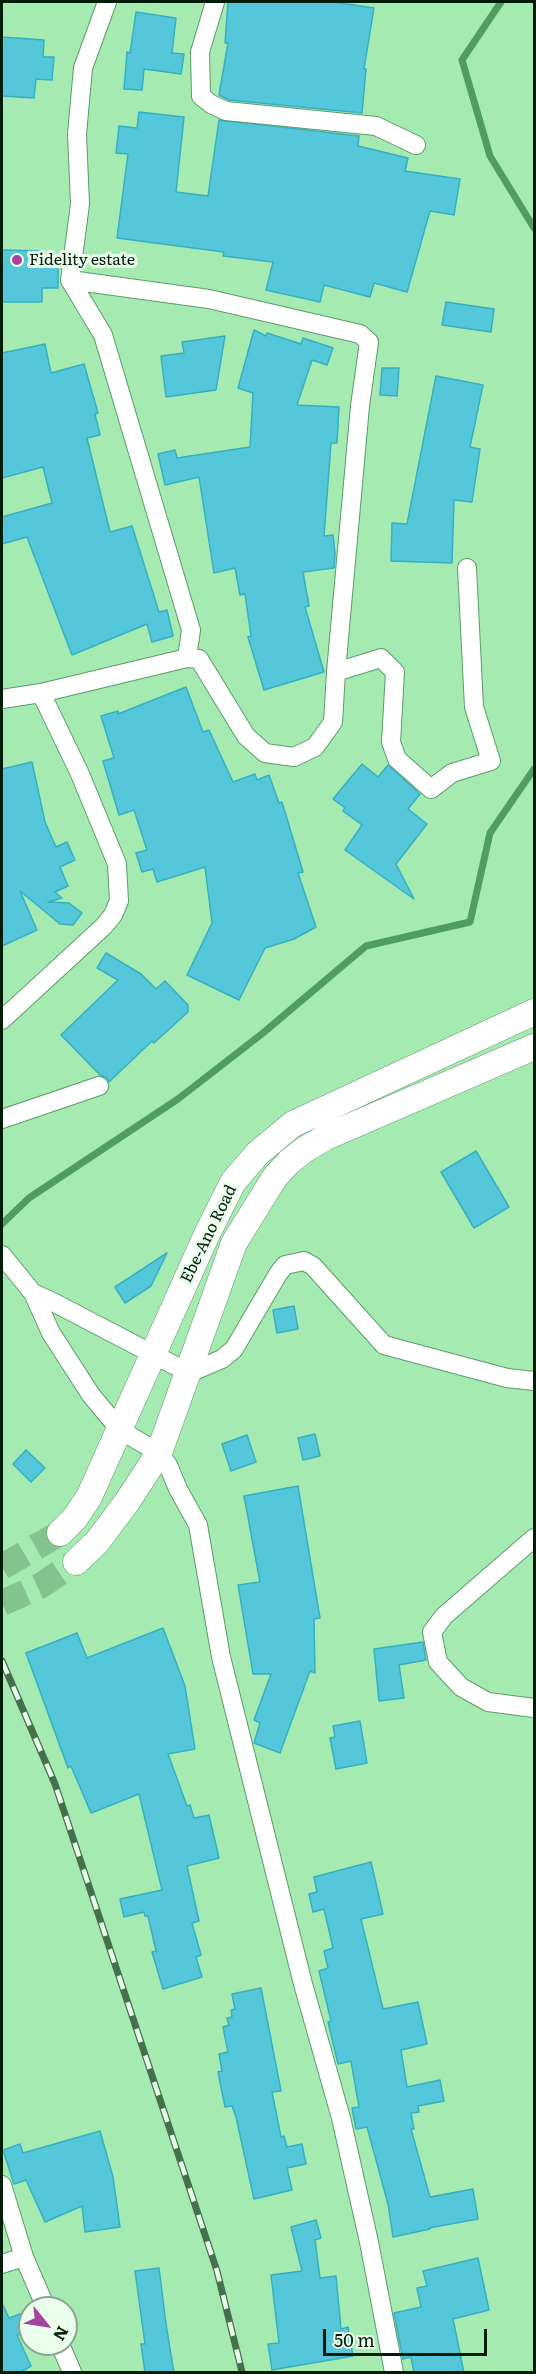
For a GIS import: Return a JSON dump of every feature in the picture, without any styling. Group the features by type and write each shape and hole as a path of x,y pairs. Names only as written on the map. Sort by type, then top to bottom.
{"main road":[{"name":"Ebe-Ano Road","path":"60,1533 75,1518 89,1497 233,1182 258,1153 278,1134 293,1124 534,1012"},
{"name":"Ebe-Ano Road","path":"76,1562 97,1542 159,1453 234,1243 275,1177 304,1150 327,1137 534,1047"}],"street":[{"path":"107,2 83,68 77,134 81,204 70,280 103,335 191,630 187,658"},
{"path":"215,2 200,52 201,96 211,104 226,111 376,126 416,145"},
{"path":"2,699 41,693 187,658 199,658 246,736 265,753 294,757 315,747 333,722 360,406 369,342 360,334 209,299 70,280"},
{"path":"336,672 381,658 395,672 391,741 397,759 431,789 452,773 491,761 474,707 468,568"},
{"path":"2,1020 104,926 113,915 118,901 117,864 80,774 41,693"},
{"path":"2,1119 99,1086"},
{"path":"2,1255 33,1293 51,1333 91,1395 120,1430 159,1453 168,1465 178,1489 198,1524 221,1657 303,1984 341,2118 369,2242 394,2373"},
{"path":"33,1293 189,1374 215,1363 234,1349 285,1265 304,1261 313,1266 384,1345 507,1378 534,1381"},
{"path":"534,1538 444,1616 432,1632 438,1662 461,1687 488,1702 534,1708"},
{"path":"2,2185 24,2257 40,2296"},
{"path":"2,2264 24,2257"},
{"path":"65,2356 72,2373"}],"building":[{"path":"228,2 333,2 374,8 364,69 366,69 362,113 229,100 219,95 228,43 225,43"},
{"path":"136,12 176,18 172,53 184,54 181,74 144,69 142,90 124,89 127,52 130,53"},
{"path":"2,37 44,40 43,57 54,57 52,80 36,79 34,98 2,96"},
{"path":"139,112 184,117 176,192 208,196 219,120 359,136 358,146 408,158 405,171 460,179 454,215 430,211 407,292 374,283 370,297 324,285 320,302 266,290 273,262 223,256 224,252 117,238 128,154 116,153 119,126 137,128"},
{"path":"2,250 42,251 41,258 58,259 58,288 42,288 42,302 2,302"},
{"path":"446,302 494,309 491,332 442,325"},
{"path":"254,330 266,336 267,333 301,344 303,338 333,348 327,365 312,360 297,405 339,407 337,443 331,443 324,536 333,535 334,568 303,572 309,606 305,607 324,672 264,690 248,637 251,636 245,594 240,595 235,568 214,573 199,477 165,485 158,454 175,450 177,458 250,447 253,393 238,388"},
{"path":"225,336 216,390 166,397 161,356 184,353 182,342"},
{"path":"45,344 51,373 84,364 98,413 95,414 100,435 87,438 110,532 132,526 159,612 167,610 173,636 152,642 147,624 72,655 27,537 2,544 2,517 52,503 43,467 2,478 2,353"},
{"path":"382,368 399,368 397,396 380,395"},
{"path":"436,376 483,385 470,447 480,449 472,502 454,500 452,563 391,561 392,523 407,524"},
{"path":"186,687 203,732 209,730 233,782 255,774 257,780 269,775 279,803 282,802 303,872 298,873 316,927 294,939 265,948 239,1000 187,975 212,923 205,867 157,882 153,869 142,872 136,853 147,850 134,810 119,815 103,761 114,758 101,716 118,711 118,714"},
{"path":"32,762 45,822 56,847 67,842 75,860 60,867 68,886 55,892 62,898 48,902 69,903 82,913 73,925 60,924 20,891 37,930 2,946 2,769"},
{"path":"362,764 378,777 388,765 420,794 408,809 427,824 396,864 414,899 345,850 362,825 343,811 345,808 333,799"},
{"path":"106,953 141,974 156,989 165,981 188,1005 188,1012 154,1043 152,1041 109,1082 61,1035 118,980 97,968"},
{"path":"476,1151 509,1207 474,1228 441,1172"},
{"path":"167,1253 151,1286 125,1303 115,1287"},
{"path":"294,1306 298,1329 277,1333 273,1310"},
{"path":"315,1434 320,1456 303,1460 298,1438"},
{"path":"247,1435 256,1462 231,1471 222,1444"},
{"path":"26,1450 45,1468 31,1482 13,1464"},
{"path":"298,1486 320,1618 314,1619 315,1673 310,1671 280,1753 254,1743 260,1723 254,1720 271,1674 253,1674 238,1585 260,1582 244,1496"},
{"path":"163,1628 185,1686 195,1749 168,1754 187,1806 190,1805 194,1818 209,1815 219,1858 187,1866 199,1921 192,1923 201,1955 196,1957 202,1977 163,1989 152,1952 156,1951 148,1916 145,1916 144,1912 124,1917 120,1899 162,1890 139,1794 91,1813 71,1766 68,1768 26,1653 77,1633 87,1658"},
{"path":"423,1642 426,1660 399,1665 404,1698 379,1701 374,1649"},
{"path":"360,1721 367,1763 336,1769 330,1738 335,1737 333,1726"},
{"path":"371,1862 383,1914 361,1919 383,2009 418,2002 427,2044 401,2050 407,2087 440,2080 444,2101 418,2106 419,2112 411,2113 414,2129 411,2129 430,2197 473,2189 478,2219 393,2237 388,2204 367,2127 356,2129 352,2108 359,2107 351,2061 338,2064 319,1971 328,1968 324,1951 333,1948 324,1909 313,1912 309,1894 317,1892 314,1877"},
{"path":"261,1988 281,2091 272,2092 281,2137 284,2136 287,2147 302,2144 306,2164 287,2168 292,2190 254,2199 236,2117 232,2106 225,2107 218,2072 222,2071 219,2054 228,2052 223,2027 229,2025 227,2018 232,2017 231,2010 235,2009 232,1994"},
{"path":"100,2131 113,2177 120,2227 85,2232 82,2206 45,2222 26,2180 14,2184 3,2150 20,2144 23,2153"},
{"path":"316,2220 321,2238 315,2240 320,2278 336,2276 341,2329 348,2327 353,2356 272,2370 268,2344 279,2343 271,2275 302,2271 291,2227"},
{"path":"478,2258 489,2310 453,2319 464,2373 414,2373 411,2357 403,2359 394,2313 421,2307 417,2288 427,2286 423,2271"},
{"path":"159,2268 174,2373 145,2373 141,2344 145,2344 135,2271"},
{"path":"2,2303 9,2318 18,2315 18,2356 26,2356 31,2366 19,2373 2,2373"}],"waterway":[{"path":"501,2 462,60 490,156 534,228"},
{"path":"2,1224 29,1198 178,1099 263,1033 366,946 470,922 490,833 534,769"}],"tunnel":[{"path":"2,1567 60,1533"},
{"path":"2,1603 40,1586 76,1562"}],"railway":[{"path":"2,1661 55,1784 217,2271 242,2372"}],"place":[{"name":"Fidelity estate","path":"17,260"}]}
